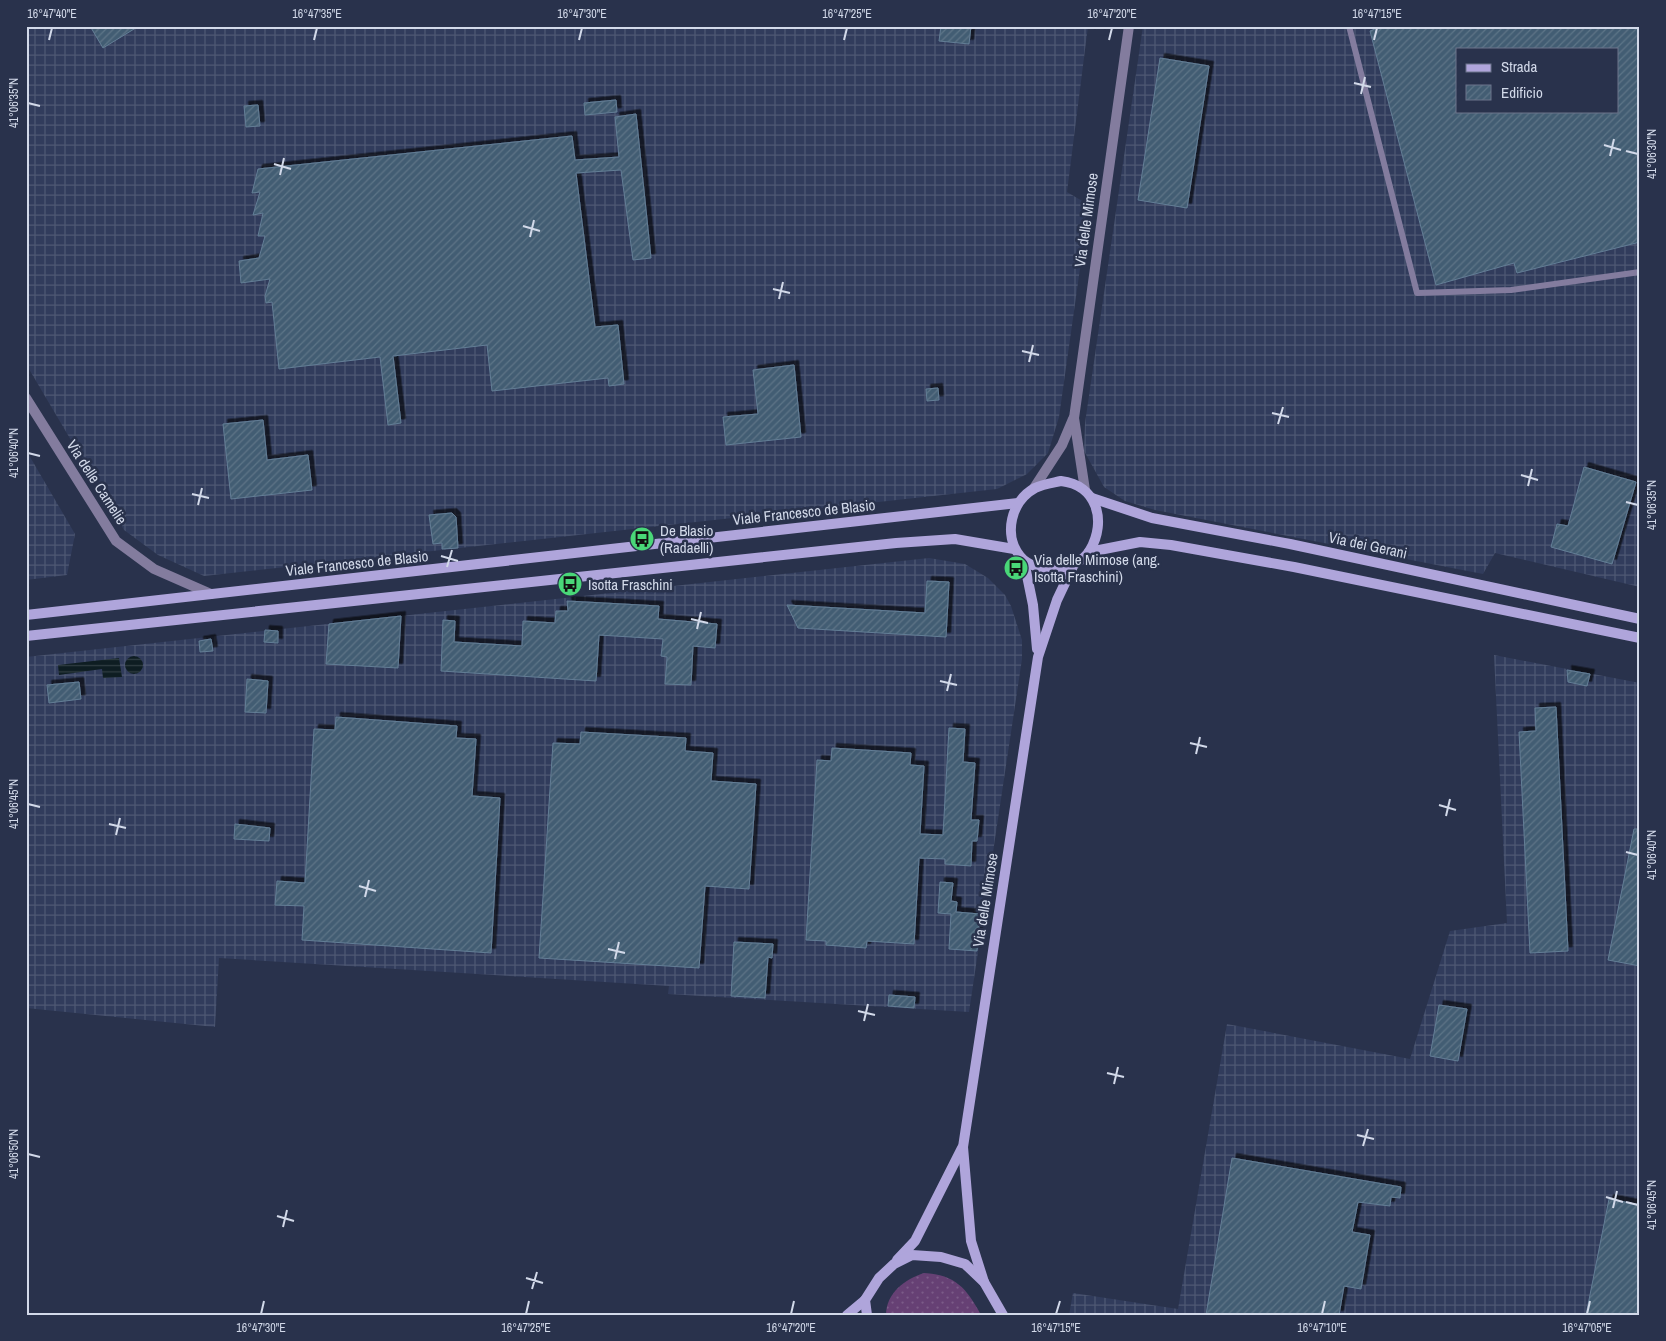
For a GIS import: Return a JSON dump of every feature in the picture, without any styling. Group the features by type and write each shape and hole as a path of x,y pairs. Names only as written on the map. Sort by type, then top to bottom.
{"street":[{"name":"Via delle Mimose","path":"1074,418 1129,26"},
{"name":"Via delle Camelie","path":"26,398 116,541 154,569 210,594"},
{"path":"1074,418 1062,446 1034,488 1018,503 1013,514 1011,529 1014,549 1024,562 1041,570 1059,568 1075,562 1090,552 1140,542 1171,544 1640,638"},
{"path":"1074,418 1088,494 1097,517 1097,532 1090,552"},
{"path":"1034,488 1061,481 1074,483 1088,494"},
{"name":"Via dei Gerani","path":"1088,494 1152,518 1290,544 1640,619"},
{"name":"Viale Francesco de Blasio","path":"26,615 1018,503"},
{"path":"26,636 896,543 955,539 1014,549"},
{"name":"Via delle Mimose","path":"1024,562 1033,605 1038,657"},
{"name":"Via delle Mimose","path":"984,1282 971,1241 962,1147 1038,657 1056,600 1075,562"},
{"name":"Via delle Mimose","path":"847,1315 865,1300 879,1278 914,1241 962,1147"},
{"path":"894,1264 912,1255 941,1257 966,1264 984,1282 1002,1315"},
{"path":"865,1300 867,1315"}],"lane":[{"path":"1348,26 1417,293 1511,290 1640,272"}],"shaded area":[{"path":"26,26 1088,26 1067,192 1089,205 1059,417 1048,453 1027,474 997,489 204,576 158,555 124,530 26,364"},
{"path":"1143,26 1640,26 1640,587 1495,553 1483,574 1155,510 1125,501 1104,487 1084,451 1085,423"},
{"path":"26,450 75,534 67,575 26,580"},
{"path":"929,558 965,564 988,578 1005,595 1011,606 1022,640 1022,659 969,1012 668,994 669,986 219,958 215,1027 26,1008 26,657"},
{"path":"1494,655 1640,683 1640,1315 1069,1315 1073,1293 1178,1309 1227,1024 1410,1059 1450,931 1507,923"},
{"path":"134,656 140,659 143,665 140,671 134,674 128,671 125,665 128,659"},
{"path":"119,658 122,677 103,678 102,669 59,675 58,665"},
{"path":"924,1273 944,1277 959,1285 965,1290 981,1315 886,1315 889,1300 898,1288 910,1279"}],"building":[{"path":"90,26 139,26 103,48"},
{"path":"941,26 971,26 969,44 939,41"},
{"path":"1382,26 1640,26 1640,242 1517,273 1514,263 1436,285 1370,31"},
{"path":"1160,58 1209,66 1187,208 1138,200"},
{"path":"616,100 617,112 585,115 584,103"},
{"path":"258,105 260,126 246,127 244,106"},
{"path":"636,114 651,258 633,260 621,170 576,173 595,327 618,325 624,384 609,386 608,378 492,391 487,345 393,356 401,423 388,425 380,357 279,369 272,302 266,303 265,296 270,279 241,283 239,261 259,258 265,236 258,236 263,213 253,215 260,192 252,193 258,169 572,136 575,160 619,157 615,117"},
{"path":"794,365 801,437 726,445 723,417 758,414 753,370"},
{"path":"938,388 939,400 927,401 926,389"},
{"path":"263,420 267,460 308,455 312,490 231,499 223,424"},
{"path":"1584,467 1636,482 1612,564 1551,547 1557,524 1568,526"},
{"path":"452,513 456,517 458,548 442,549 442,543 433,544 429,515"},
{"path":"927,581 949,582 946,637 798,628 787,605 925,613"},
{"path":"567,601 659,606 658,619 717,624 715,648 693,646 691,685 665,684 667,657 661,656 663,639 599,635 596,681 441,671 443,620 455,621 454,642 522,646 523,621 555,623 556,611 568,611"},
{"path":"401,616 398,668 326,664 329,624"},
{"path":"265,630 278,631 278,643 264,642"},
{"path":"211,639 213,651 200,652 199,641"},
{"path":"1567,670 1590,674 1587,686 1568,682"},
{"path":"247,679 268,681 266,713 245,712"},
{"path":"79,682 81,699 49,703 47,685"},
{"path":"1556,707 1568,951 1530,953 1519,732 1536,731 1535,708"},
{"path":"336,717 457,726 456,738 476,739 472,796 500,798 491,953 302,940 304,906 275,905 277,881 305,883 314,729 335,730"},
{"path":"949,728 965,729 963,762 975,763 971,820 979,820 977,841 972,841 971,866 945,864 945,859 919,858 914,944 867,941 866,948 826,945 826,941 806,940 817,760 831,761 832,748 911,753 910,765 924,766 920,834 943,835"},
{"path":"581,732 686,738 685,751 713,753 711,781 756,784 749,889 705,886 699,968 539,958 553,743 580,744"},
{"path":"235,824 270,828 269,841 234,839"},
{"path":"1634,829 1640,829 1640,966 1608,960"},
{"path":"940,882 953,883 951,901 957,902 956,912 980,914 977,951 949,949 951,914 938,913"},
{"path":"734,942 773,944 772,958 768,957 765,998 731,996"},
{"path":"889,995 915,997 914,1008 888,1006"},
{"path":"1439,1005 1467,1009 1458,1061 1430,1056"},
{"path":"1232,1158 1401,1187 1400,1198 1391,1197 1390,1206 1358,1202 1352,1232 1370,1235 1361,1289 1344,1286 1339,1315 1206,1315"},
{"path":"1609,1199 1640,1205 1640,1315 1586,1315"}],"place":[{"name":"De Blasio (Radaelli)","path":"642,539"},
{"name":"Via delle Mimose (ang. Isotta Fraschini)","path":"1016,568"},
{"name":"Isotta Fraschini","path":"570,584"}]}
